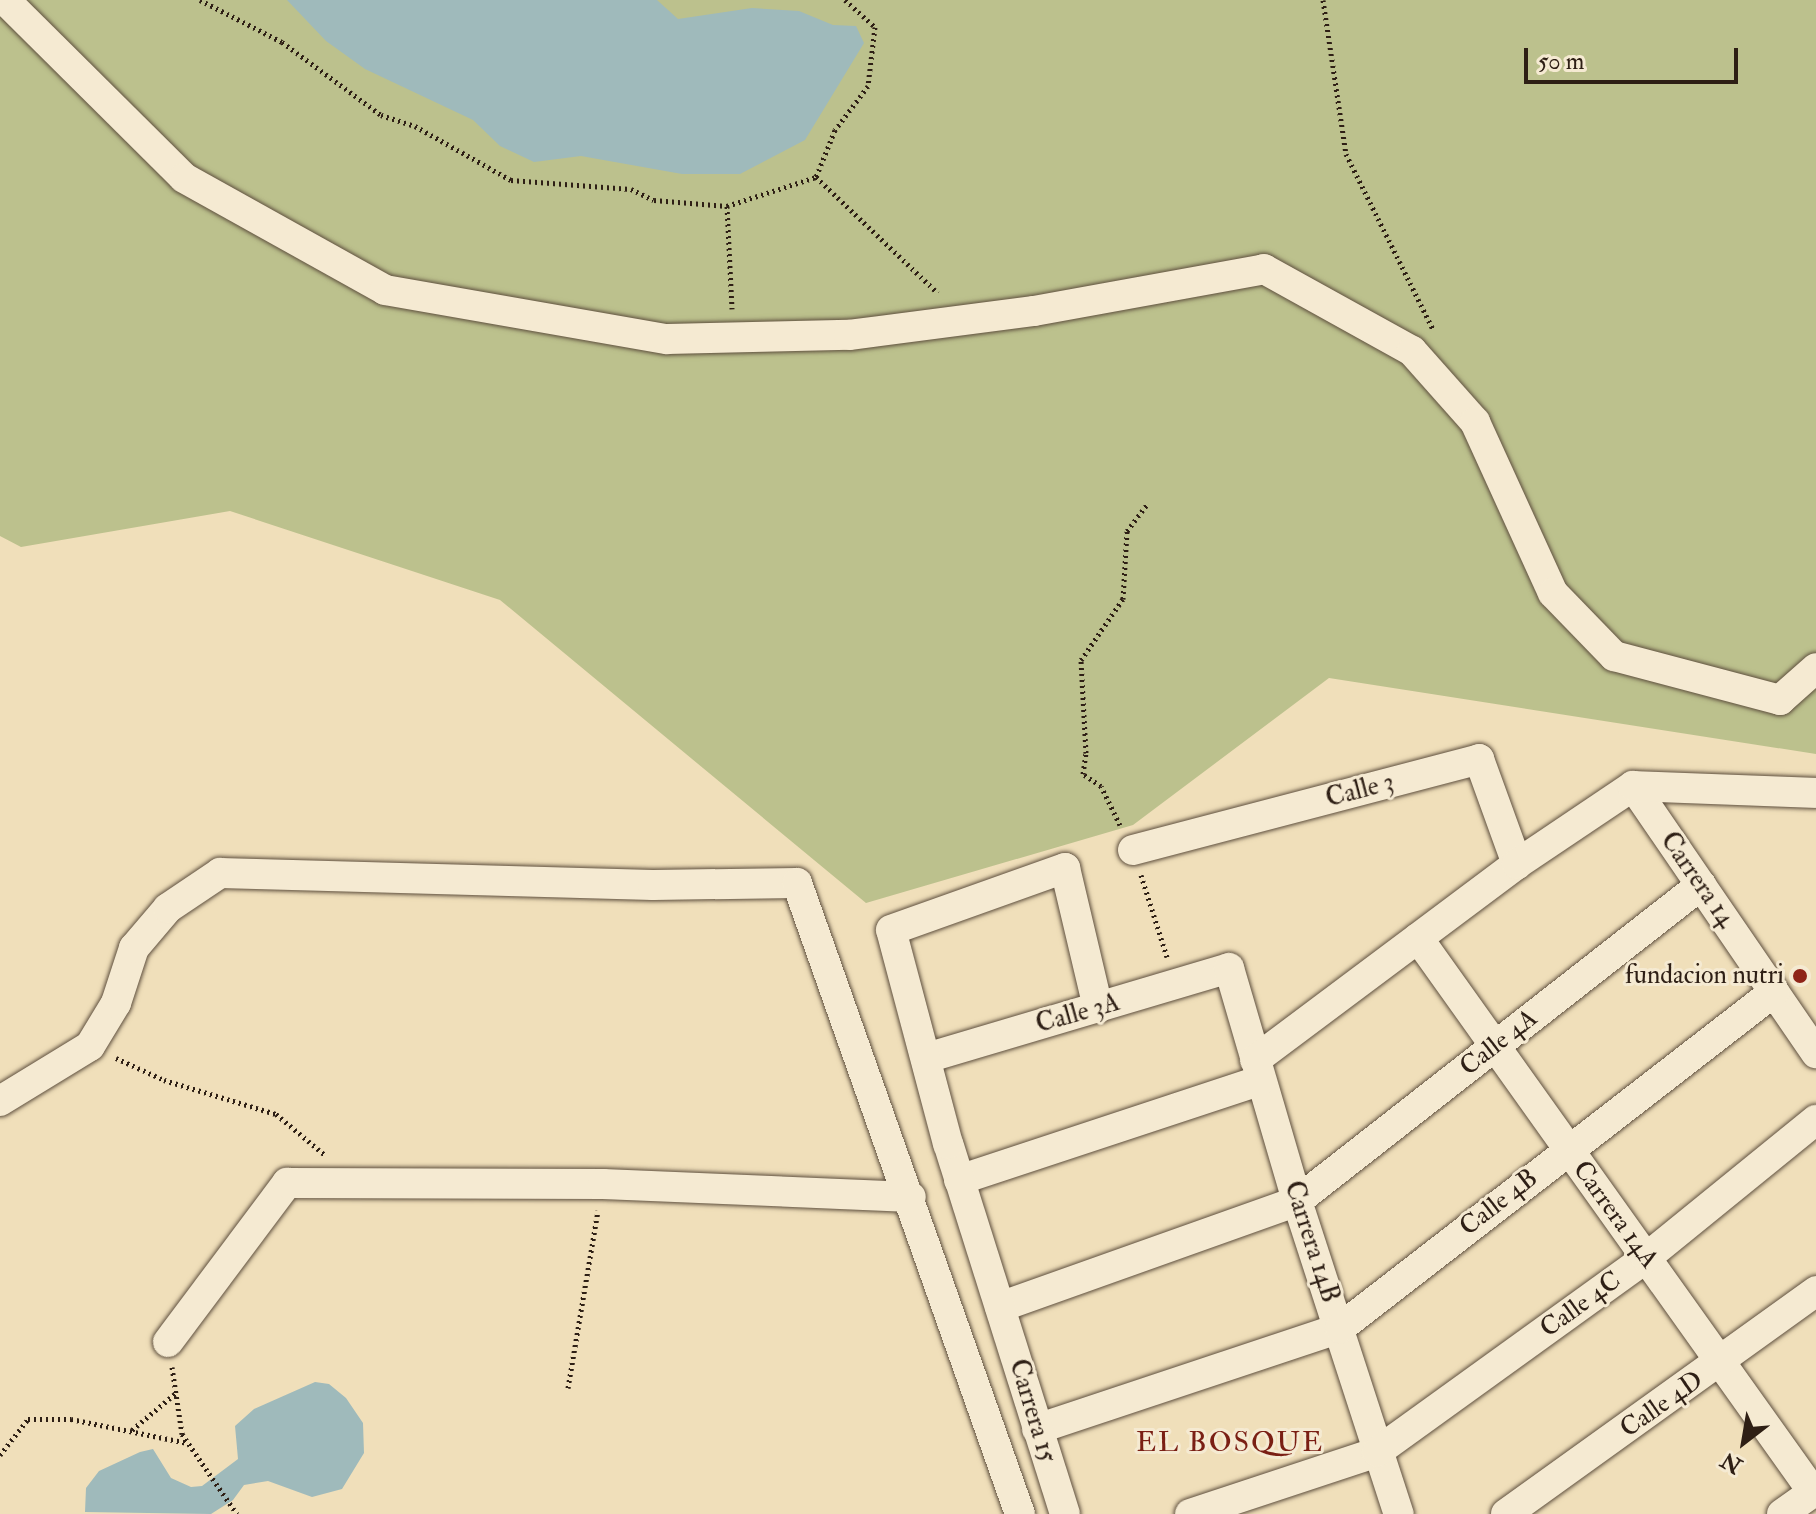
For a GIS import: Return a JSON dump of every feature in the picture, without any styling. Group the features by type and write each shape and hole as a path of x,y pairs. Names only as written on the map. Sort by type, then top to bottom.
{"street":[{"path":"5,0 184,178 385,290 667,339 733,338 849,335 966,320 1264,269 1412,351 1475,422 1553,593 1614,656 1780,700 1816,668"},
{"name":"Calle 3","path":"1133,850 1479,759 1517,864"},
{"path":"959,1180 1258,1070 1418,938 1517,864 1633,786 1816,793"},
{"name":"Carrera 14","path":"1633,786 1816,1053"},
{"name":"Carrera 15","path":"1065,1514 959,1180 891,930 1065,868 1098,1008"},
{"path":"0,1101 90,1046 116,1003 134,948 168,908 220,873 653,885 797,883 911,1197 1020,1514"},
{"name":"Calle 4A","path":"1000,1307 1297,1201 1701,885"},
{"name":"Carrera 14A","path":"1418,938 1814,1491"},
{"name":"Calle 3A","path":"926,1058 1229,968"},
{"name":"Carrera 14B","path":"1229,968 1297,1201 1399,1514"},
{"name":"Calle 4B","path":"1037,1429 1340,1328 1774,992"},
{"name":"Calle 4C","path":"1190,1514 1377,1452 1646,1258 1816,1120"},
{"path":"168,1342 287,1183 603,1184 911,1197"},
{"name":"Calle 4D","path":"1506,1514 1721,1364 1816,1291"},
{"path":"1782,1514 1814,1491"}],"path":[{"path":"200,0 282,42 381,115 415,126 511,180 631,189 654,200 727,206 816,177 835,130 868,86 875,27 845,0"},
{"path":"1323,0 1346,154 1445,354 1437,380"},
{"path":"816,177 966,320"},
{"path":"727,206 733,338"},
{"path":"1147,504 1127,531 1123,599 1081,660 1086,753 1083,774 1101,786 1133,850 1176,984"},
{"path":"90,1046 164,1080 276,1114 360,1183"},
{"path":"568,1388 603,1184"},
{"path":"168,1342 182,1434 235,1512"},
{"path":"131,1431 176,1393"},
{"path":"0,1455 28,1419 71,1419 188,1443"}],"green space":[{"path":"0,0 1816,0 1816,754 1329,678 1133,825 866,903 500,600 230,511 21,547 0,536"}],"water":[{"path":"287,0 657,0 678,19 752,8 799,11 833,25 856,26 864,43 805,140 740,174 682,174 581,156 534,162 500,146 473,120 365,69 326,41"},
{"path":"315,1382 329,1384 346,1398 363,1423 364,1453 342,1489 312,1497 268,1481 244,1485 233,1500 211,1514 85,1512 86,1488 99,1471 153,1449 171,1478 191,1487 202,1486 238,1459 235,1426 254,1409"}],"place":[{"name":"fundacion nutri","path":"1800,976"}],"district":[{"name":"EL BOSQUE","path":"1230,1443"}]}
